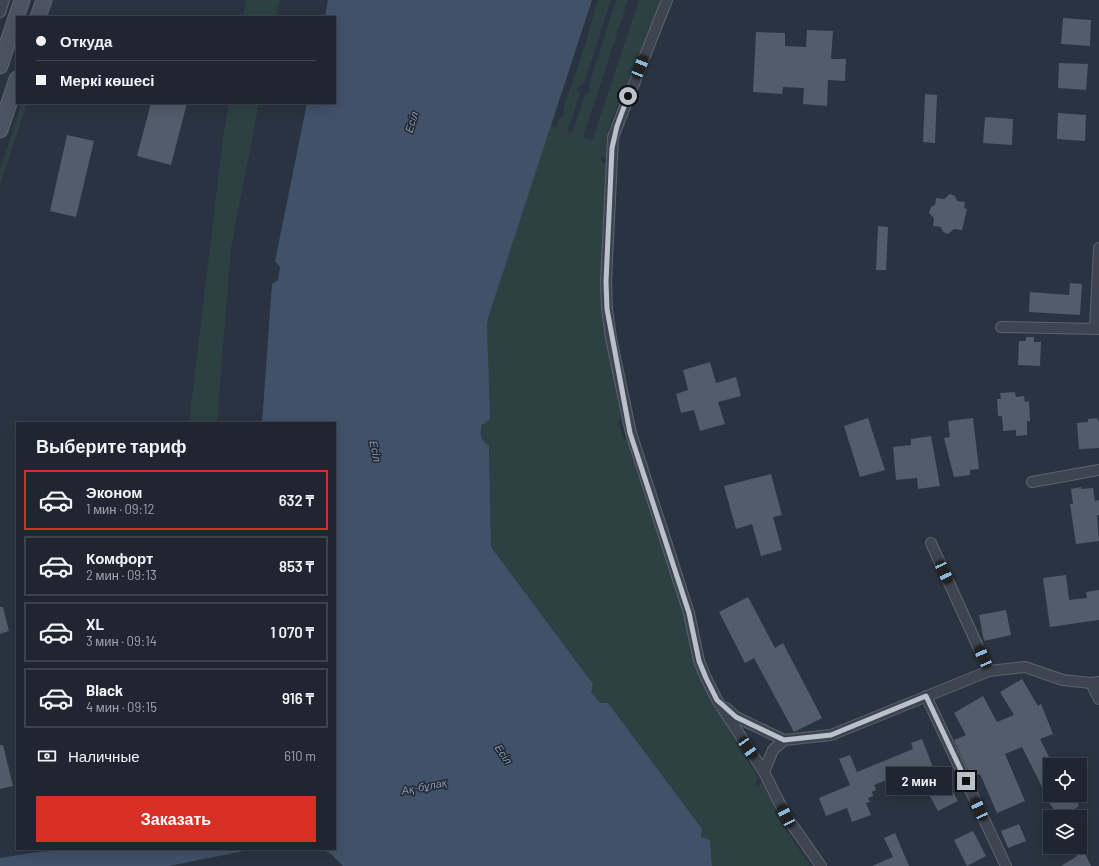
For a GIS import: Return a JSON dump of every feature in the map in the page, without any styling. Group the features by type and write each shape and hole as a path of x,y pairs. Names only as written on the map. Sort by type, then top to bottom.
{"main road":[{"path":"17,16 22,0"},
{"path":"38,16 44,0"},
{"path":"0,66 16,18"},
{"path":"0,130 16,82"}],"street":[{"path":"0,12 4,0"},
{"path":"667,0 613,136 606,282 607,309 630,433 689,613 699,661 717,700 764,772 786,816 821,866"},
{"path":"1001,327 1097,329 1099,248"},
{"path":"1032,482 1099,470"},
{"path":"931,543 989,671"},
{"path":"717,700 736,717 784,740 831,735 989,671 1025,667 1063,680 1095,683 1099,699"},
{"path":"926,696 1006,866"},
{"path":"764,772 773,750 784,740"}],"green space":[{"path":"246,0 280,0 276,16 243,16"},
{"path":"598,0 611,0 584,83 577,88 580,94 567,132 572,133 585,95 591,91 589,85 616,0 628,0 583,137 592,141 639,0 662,0 610,124 607,135 606,158 601,157 601,162 606,164 602,295 623,414 618,423 623,438 631,443 682,605 700,678 709,697 758,777 755,783 758,788 762,782 775,805 775,813 810,866 712,866 710,840 701,837 590,692 593,684 491,547 489,446 483,441 480,431 485,421 487,324 550,125 556,127 559,119 564,115 563,109 584,48"},
{"path":"22,104 27,104 0,184 0,171"},
{"path":"229,104 259,104 231,247 217,422 189,422 223,138"}],"water":[{"path":"328,0 592,0 487,324 490,419 482,425 481,437 482,440 489,446 491,547 593,684 591,692 600,703 608,703 702,829 701,837 710,840 712,866 343,866 331,854 324,850 336,850 336,422 262,422 272,284 278,280 280,267 275,261 307,104 336,104 336,16 325,16"},
{"path":"70,850 249,850 169,866 0,866 0,858 37,852"}],"building":[{"path":"1063,18 1091,20 1090,46 1061,44"},
{"path":"807,30 833,31 831,59 846,59 845,81 828,80 827,106 803,104 804,88 783,87 782,94 753,92 756,32 785,33 785,46 806,47"},
{"path":"1059,63 1088,64 1086,90 1058,88"},
{"path":"925,94 937,95 935,143 923,142"},
{"path":"151,104 187,104 171,165 137,156"},
{"path":"1058,113 1086,115 1085,141 1057,139"},
{"path":"985,117 1013,119 1012,145 983,143"},
{"path":"67,135 94,141 76,217 50,211"},
{"path":"950,194 955,196 957,201 965,202 964,208 967,209 962,230 954,229 948,234 943,232 941,227 933,226 934,218 929,213 931,207 935,205 936,198 944,199"},
{"path":"878,226 888,227 886,270 876,270"},
{"path":"1070,283 1082,284 1080,315 1029,312 1030,292 1069,295"},
{"path":"1026,337 1034,337 1034,342 1041,342 1040,366 1018,365 1019,341 1026,341"},
{"path":"710,362 716,383 736,377 741,396 718,402 725,424 700,431 694,410 681,413 676,394 688,390 683,370"},
{"path":"1015,392 1016,397 1024,396 1025,402 1029,401 1030,421 1027,421 1027,435 1016,436 1016,430 1003,431 1002,416 998,416 997,399 1001,399 1000,393"},
{"path":"868,418 885,470 860,477 844,426"},
{"path":"973,418 979,469 970,470 970,475 954,477 944,438 950,437 948,421"},
{"path":"1097,418 1099,422 1099,448 1079,449 1077,423 1088,422 1088,419"},
{"path":"931,436 940,486 918,489 917,478 896,480 893,447 911,445 911,439"},
{"path":"771,474 782,515 773,517 782,550 761,556 752,524 736,529 724,486"},
{"path":"1081,487 1081,489 1093,488 1095,501 1099,500 1099,515 1097,515 1099,541 1076,544 1070,504 1073,504 1071,489"},
{"path":"1066,575 1069,600 1087,598 1086,592 1099,590 1099,620 1050,627 1043,578"},
{"path":"748,597 775,648 783,643 822,718 794,732 754,658 745,663 719,612"},
{"path":"0,607 3,607 9,631 0,634"},
{"path":"1006,610 1011,635 984,641 979,615"},
{"path":"1022,679 1038,706 1041,704 1053,734 1040,739 1050,758 1043,758 1043,789 1022,747 1005,754 1025,801 997,813 980,774 971,777 954,740 966,735 954,713 983,696 997,722 1014,715 1000,692"},
{"path":"922,739 934,770 940,767 958,801 938,811 915,769 874,785 876,790 872,792 873,796 868,798 870,802 866,803 871,815 852,822 847,808 826,816 819,798 850,785 839,759 850,755 857,772 913,749 911,743"},
{"path":"0,745 3,745 13,786 0,789"},
{"path":"1049,802 1076,802 1079,806 1073,810 1054,810"},
{"path":"1019,824 1026,841 1008,848 1001,831"},
{"path":"973,831 986,856 967,866 954,840"},
{"path":"895,833 909,866 872,866 893,857 884,838"},
{"path":"1076,854 1085,854 1091,866 1061,866 1077,856"}],"route":[{"path":"628,96 613,136 606,282 607,309 611,338 630,433 689,613 699,661 706,678 717,700 736,717 784,740 831,735 926,696 966,781"}],"water label":[{"name":"Есіл","path":"411,122"},
{"name":"Есіл","path":"376,451"},
{"name":"Есіл","path":"504,754"},
{"name":"Ақ-бұлақ","path":"424,786"}]}
